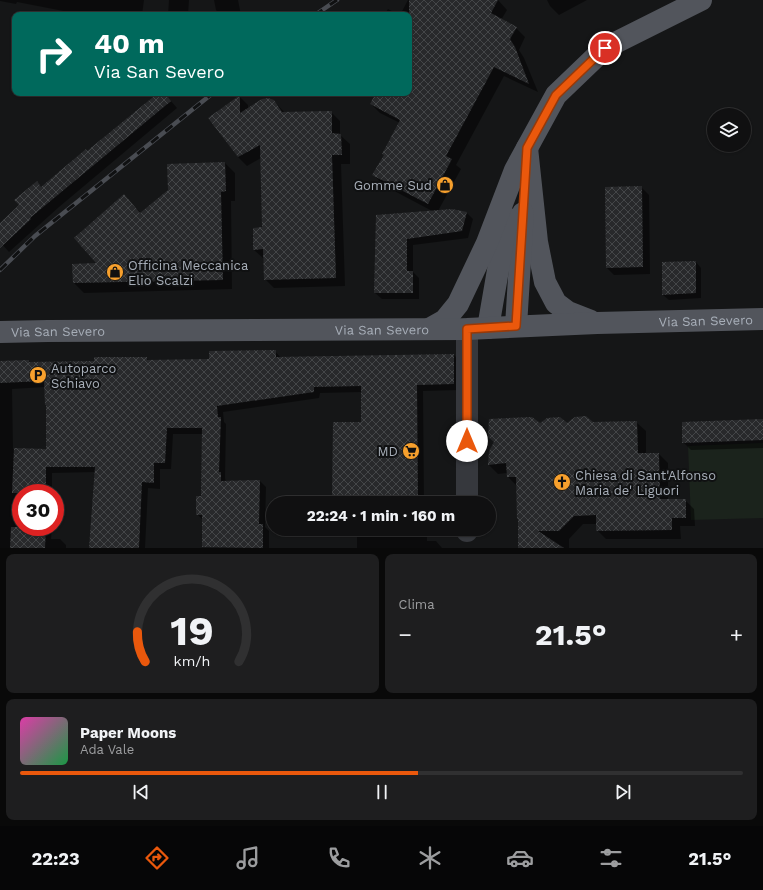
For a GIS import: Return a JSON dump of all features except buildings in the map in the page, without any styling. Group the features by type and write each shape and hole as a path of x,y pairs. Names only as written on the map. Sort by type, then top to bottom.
{"main road":[{"path":"429,329 444,320 458,304 487,243 515,170 556,95 605,48 701,0"},
{"path":"527,148 537,242 545,282 556,303 568,312 597,323"},
{"path":"516,326 527,148"},
{"path":"488,328 515,170"},
{"name":"Via San Severo","path":"0,332 467,329 597,323 763,319"}],"street":[{"path":"467,329 467,496"}],"shaded area":[{"path":"763,443 763,518 691,520 688,446"}],"railway":[{"path":"319,12 337,0"},
{"path":"0,270 35,236 209,96"}],"place":[{"name":"Gomme Sud","path":"445,185"},
{"name":"Officina Meccanica Elio Scalzi","path":"115,272"},
{"name":"Autoparco Schiavo","path":"38,375"},
{"name":"MD","path":"411,451"},
{"name":"Chiesa di Sant'Alfonso Maria de' Liguori","path":"562,482"}],"route":[{"path":"467,441 467,329 516,326 527,148 556,95 605,48"}]}
